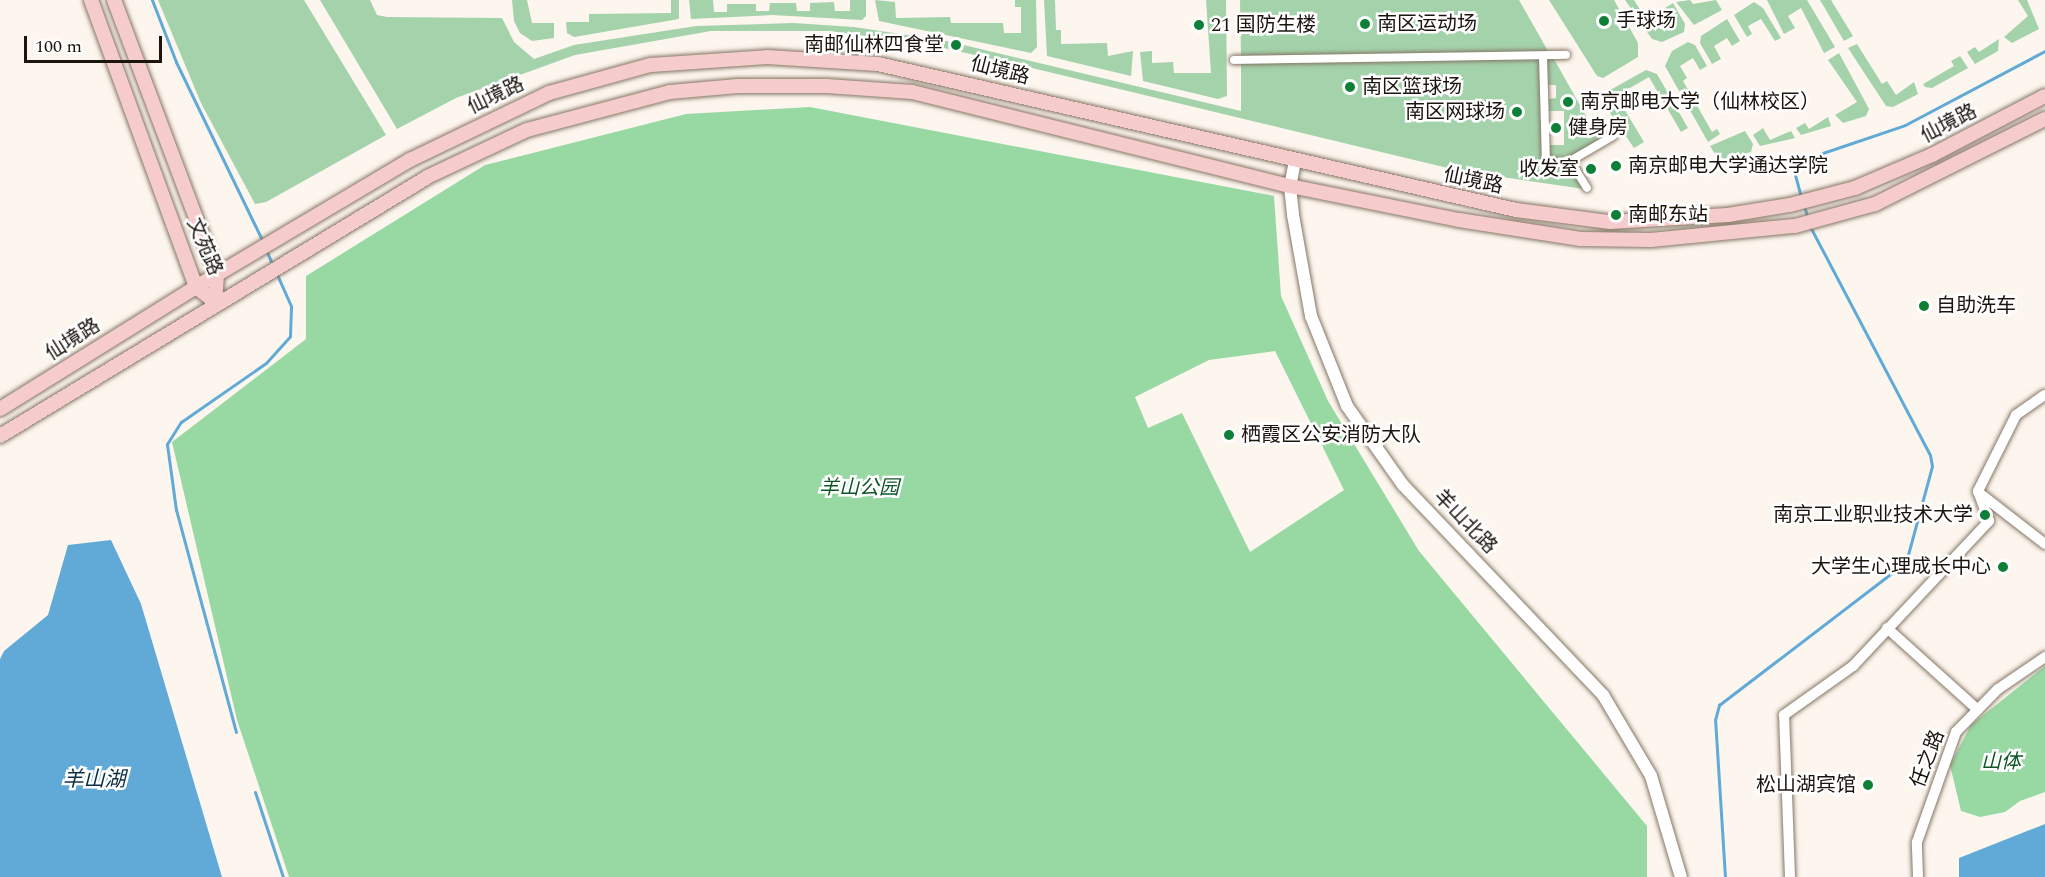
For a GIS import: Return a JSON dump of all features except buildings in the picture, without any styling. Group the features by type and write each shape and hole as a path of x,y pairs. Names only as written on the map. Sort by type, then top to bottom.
{"main road":[{"name":"文苑路","path":"91,0 196,286 215,302"},
{"name":"文苑路","path":"114,0 217,274 215,302"},
{"name":"仙境路","path":"0,409 196,286 410,160 549,93 624,71 698,60 825,58 878,64 1294,161 1516,210 1582,220 1676,220 1790,205 1855,188 1932,155 2045,96"},
{"name":"仙境路","path":"0,436 215,302 427,177 527,130 627,101 670,92 738,86 827,86 912,92 1290,186 1509,229 1581,239 1670,240 1795,226 1826,218 1875,204 1925,183 2045,119"}],"street":[{"path":"1234,60 1566,55"},
{"path":"1543,56 1546,161 1572,164"},
{"path":"1587,188 1570,161 1613,136"},
{"name":"羊山北路","path":"1294,161 1290,186 1311,316 1347,406 1403,485 1603,695 1651,776 1682,877"},
{"path":"1790,877 1784,715 1853,666 1989,521 1978,491 2016,415 2045,395"},
{"path":"1978,491 2045,544"},
{"path":"1887,628 1978,710"},
{"name":"任之路","path":"1918,877 1917,842 1956,732 1998,689 2045,657"}],"green space":[{"path":"158,0 304,0 386,135 266,202 255,204 201,103"},
{"path":"320,0 370,0 377,15 387,17 502,18 514,42 534,59 574,45 696,26 793,23 854,27 947,41 1241,111 1241,63 1540,59 1542,163 1571,167 1584,189 1460,171 926,44 829,31 711,31 575,55 456,98 397,129"},
{"path":"512,0 527,0 532,23 554,23 554,38 532,41 520,33 514,21"},
{"path":"671,0 679,0 679,19 574,37 567,33 566,22 589,22 589,14 671,13"},
{"path":"689,0 713,0 714,12 727,12 727,4 756,4 756,11 769,11 770,3 796,3 797,11 810,11 810,3 834,2 835,11 850,11 850,0 866,0 866,16 862,20 772,15 691,19"},
{"path":"875,0 895,2 896,18 950,17 951,23 1003,23 1004,33 1021,33 1021,7 1015,7 1015,0 1036,0 1037,47 1031,53 879,21"},
{"path":"1044,0 1055,0 1056,30 1061,30 1061,44 1107,43 1108,56 1133,51 1131,76 1047,56"},
{"path":"1206,0 1226,0 1227,96 1218,99 1143,81 1140,52 1152,51 1152,63 1173,62 1174,73 1211,73"},
{"name":"南区运动场","path":"1240,0 1519,0 1548,51 1241,58"},
{"path":"1549,0 1614,0 1638,43 1638,57 1603,78 1597,76"},
{"path":"1625,0 1634,0 1644,16 1651,13 1658,25 1671,18 1665,8 1673,3 1685,24 1684,32 1662,42 1652,39"},
{"path":"1690,0 1693,4 1716,0 1722,10 1694,25 1676,2"},
{"path":"1767,0 1807,0 1835,47 1824,53 1801,8 1788,16 1795,28 1784,34"},
{"path":"1820,0 1831,0 1853,36 1844,41"},
{"path":"2018,0 2027,0 2039,29 2012,43 2004,37 2028,16"},
{"path":"1754,2 1763,8 1781,38 1775,41 1761,19 1748,26 1752,34 1747,37 1734,15"},
{"path":"1727,19 1740,41 1732,46 1727,38 1714,46 1721,59 1712,64 1700,43 1701,36"},
{"path":"1999,39 1998,51 1975,64 1967,52 1975,47 1979,52"},
{"path":"1688,42 1695,45 1707,66 1700,70 1693,58 1680,66 1687,78 1683,81 1712,132 1717,129 1720,134 1708,142 1665,66 1672,51"},
{"path":"1857,44 1882,84 1887,81 1896,95 1914,82 1918,94 1893,107 1886,106 1848,48"},
{"path":"1839,53 1869,109 1866,116 1843,123 1835,115 1857,102 1828,60"},
{"path":"1960,56 1968,68 1932,88 1925,87 1923,84 1954,66 1951,61"},
{"path":"1547,59 1554,59 1599,139 1567,160 1549,160 1549,145 1564,145 1564,111 1549,111 1548,99 1556,98 1556,85 1548,85"},
{"path":"1646,70 1657,74 1688,128 1681,132 1649,77 1604,103 1603,94"},
{"path":"1626,95 1630,102 1623,107 1644,142 1634,148 1606,107"},
{"name":"羊山公园","path":"810,107 1274,196 1281,296 1328,401 1419,551 1647,826 1647,877 289,877 237,720 172,442 306,339 306,276 485,165 686,114","holes":["1275,351 1344,490 1250,552 1182,413 1148,428 1135,397 1209,360"]},
{"path":"1828,117 1831,126 1801,135 1796,128 1805,123 1809,129"},
{"path":"1763,128 1770,140 1791,131 1795,138 1760,146 1753,135"},
{"path":"1745,131 1753,144 1751,152 1723,159 1715,154 1710,146"},
{"name":"山体","path":"2045,666 2045,792 2020,801 2005,812 1980,817 1961,811 1950,765 1971,725"}],"water":[{"name":"羊山湖","path":"111,540 141,604 222,877 0,877 0,659 4,651 48,615 68,545"},
{"path":"2045,824 2045,877 1959,877 1959,858"}],"waterway":[{"path":"152,0 176,62 264,244"},
{"path":"1801,197 1793,167 1796,162 1905,125 2045,51"},
{"path":"1804,206 1808,219"},
{"path":"1725,877 1715,720 1719,705 1906,562 1932,466 1930,455 1810,226"},
{"path":"266,250 273,266"},
{"path":"236,732 176,510 167,444 181,422 266,363 290,336 291,306 276,272"},
{"path":"255,792 283,877"}],"place":[{"name":"手球场","path":"1604,21"},
{"name":"南区运动场","path":"1365,24"},
{"name":"21 国防生楼","path":"1199,25"},
{"name":"南邮仙林四食堂","path":"956,45"},
{"name":"南区篮球场","path":"1350,87"},
{"name":"南京邮电大学（仙林校区）","path":"1568,102"},
{"name":"南区网球场","path":"1517,112"},
{"name":"健身房","path":"1556,128"},
{"name":"南京邮电大学通达学院","path":"1616,166"},
{"name":"收发室","path":"1591,169"},
{"name":"南邮东站","path":"1616,215"},
{"name":"自助洗车","path":"1924,306"},
{"name":"栖霞区公安消防大队","path":"1229,435"},
{"name":"南京工业职业技术大学","path":"1985,515"},
{"name":"大学生心理成长中心","path":"2003,567"},
{"name":"松山湖宾馆","path":"1868,785"}]}
